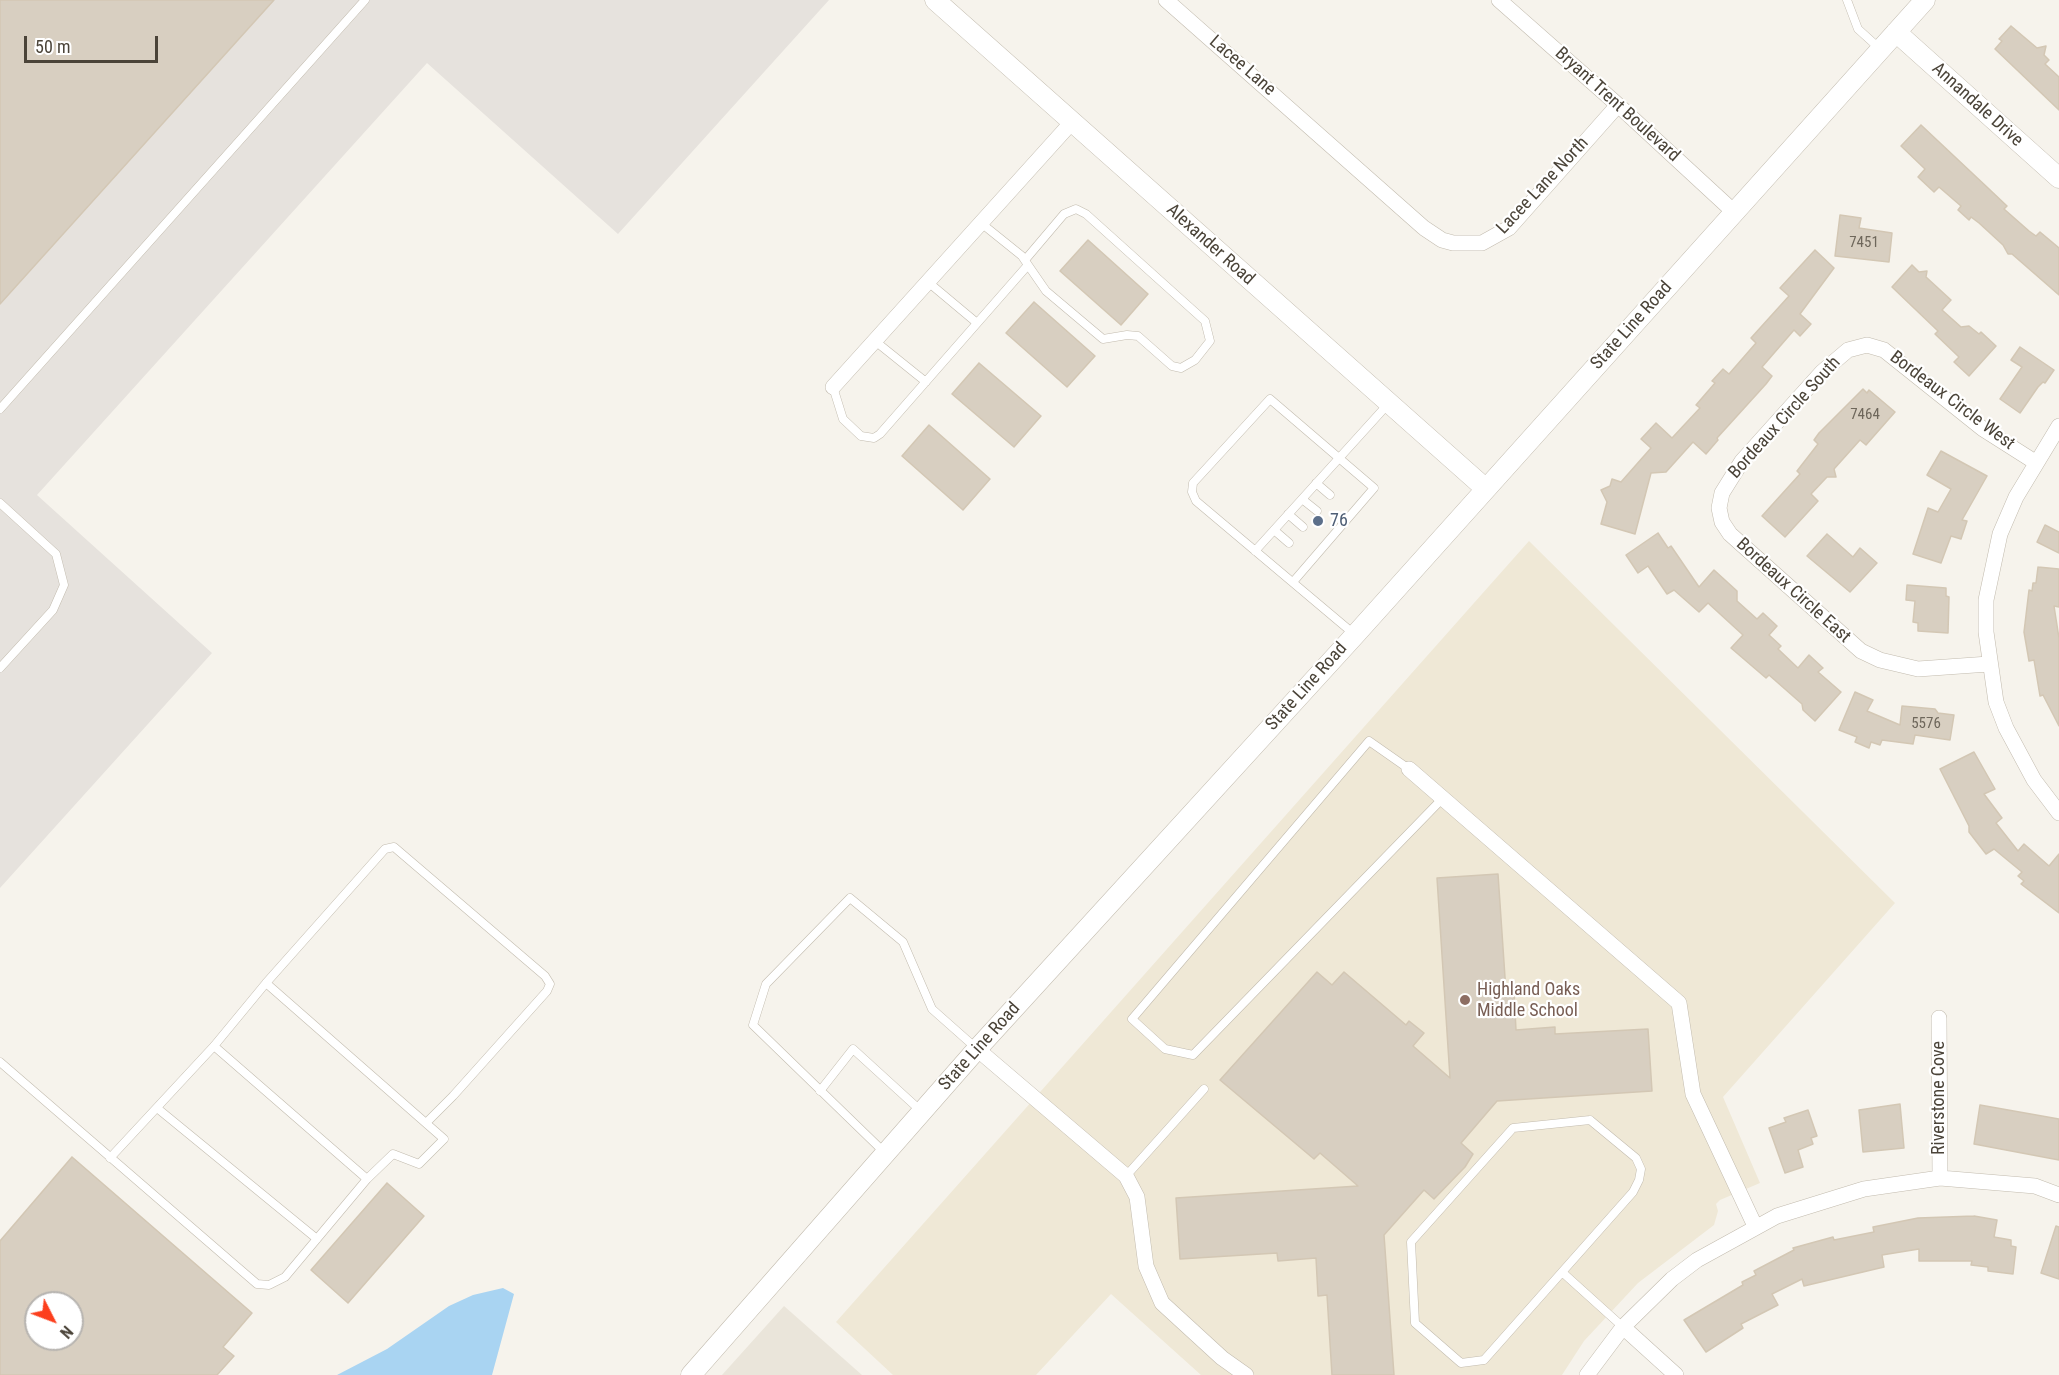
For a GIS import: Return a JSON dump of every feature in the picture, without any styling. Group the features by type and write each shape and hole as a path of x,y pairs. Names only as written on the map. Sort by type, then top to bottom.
{"street":[{"name":"Alexander Road","path":"935,0 1486,489"},
{"name":"Lacee Lane","path":"1166,0 1317,132"},
{"name":"Bryant Trent Boulevard","path":"1499,0 1734,212"},
{"name":"State Line Road","path":"691,1375 977,1049 1486,489 1924,0"},
{"name":"Annandale Drive","path":"1896,32 2059,178"},
{"name":"Lacee Lane North","path":"1317,132 1424,228 1442,240 1462,245 1482,243 1509,228 1618,105"},
{"path":"833,387 1072,122"},
{"name":"Bordeaux Circle West","path":"1867,345 1884,350 1983,429 2035,462"},
{"name":"Bordeaux Circle South","path":"1719,508 1729,478 1822,372 1848,350 1867,345"},
{"path":"2059,426 2035,462 2000,534 1991,567 1986,600 1989,664 1996,702 2006,728 2034,780 2059,813"},
{"name":"Bordeaux Circle East","path":"1719,508 1722,522 1730,534 1861,651 1880,660 1918,669 1989,664"},
{"path":"1409,769 1679,1003 1693,1094 1755,1226"},
{"name":"Riverstone Cove","path":"1939,1018 1940,1178"},
{"path":"977,1049 1126,1176 1137,1197 1146,1266 1162,1303 1222,1358 1246,1375"},
{"path":"1587,1375 1623,1327 1649,1300 1697,1260 1755,1226 1834,1196 1889,1184 1940,1178 2035,1186 2059,1195"},
{"path":"1623,1327 1676,1375"}],"lane":[{"path":"0,409 365,0"},
{"path":"1847,0 1858,29 1880,49"},
{"path":"833,387 843,419 861,436 869,438 880,434 977,323 1026,262 1064,214 1076,209 1086,214 1204,321 1210,341 1196,360 1181,368 1172,366 1138,336 1127,334 1103,339 1046,291 1026,262 981,223"},
{"path":"928,282 977,323"},
{"path":"875,341 926,382"},
{"path":"1293,582 1321,542 1335,526 1352,513 1374,488 1270,399 1193,483 1192,492 1196,501 1355,634"},
{"path":"1256,551 1389,403"},
{"path":"1316,483 1330,495"},
{"path":"1302,499 1317,511"},
{"path":"0,503 56,554 64,585 52,610 0,668"},
{"path":"1345,507 1352,513"},
{"path":"1288,514 1303,526"},
{"path":"1274,530 1289,543"},
{"path":"1409,769 1369,741 1131,1018 1165,1049 1192,1055 1443,798"},
{"path":"110,1158 214,1046 266,983 385,849 394,847 545,976 549,984 547,991 426,1123"},
{"path":"885,1154 753,1025 766,984 850,898 903,942 932,1009 977,1049"},
{"path":"0,1062 257,1284 269,1285 285,1277 367,1179 393,1154 419,1164 444,1139 266,983"},
{"path":"214,1046 367,1179"},
{"path":"820,1091 853,1049 922,1112"},
{"path":"1126,1176 1204,1089"},
{"path":"157,1108 317,1239"},
{"path":"1590,1120 1636,1158 1641,1168 1640,1180 1633,1192 1562,1272 1484,1360 1461,1363 1415,1323 1411,1242 1513,1128 1590,1120"},
{"path":"1562,1272 1623,1327"}],"shaded area":[{"path":"0,0 829,0 618,234 427,63 37,495 212,653 0,888"},
{"name":"Highland Oaks Middle School","path":"1529,541 1895,903 1723,1097 1760,1183 1720,1200 1716,1204 1718,1211 1714,1225 1638,1283 1584,1341 1562,1375 1201,1375 1111,1294 1036,1375 893,1375 836,1322"},
{"path":"784,1306 862,1375 722,1375"}],"water":[{"path":"503,1288 514,1294 492,1375 337,1375 387,1349 449,1306 473,1295"}],"building":[{"path":"0,0 274,0 0,304"},
{"path":"2011,26 2037,48 2046,46 2044,55 2049,60 2045,64 2059,77 2059,110 1995,49 2002,41 1999,39"},
{"path":"1921,125 2007,206 2004,209 2036,236 2040,232 2059,248 2059,295 2012,254 2008,254 2003,245 1979,223 1971,217 1969,220 1958,210 1961,206 1939,187 1934,192 1918,177 1925,169 1901,146"},
{"path":"1840,215 1861,218 1859,228 1892,233 1889,262 1835,256"},
{"path":"1088,240 1148,294 1121,325 1060,271"},
{"path":"1815,250 1834,268 1800,314 1811,324 1800,336 1794,330 1762,367 1772,376 1766,384 1717,438 1718,440 1706,454 1693,442 1666,472 1651,473 1635,534 1601,524 1607,502 1601,490 1610,486 1612,479 1621,482 1651,448 1641,439 1656,423 1672,438 1700,408 1696,405 1715,383 1712,381 1723,369 1729,374 1756,343 1751,338 1789,296 1780,288"},
{"path":"1912,265 1919,272 1927,271 1926,277 1951,300 1942,310 1961,327 1969,326 1979,334 1981,332 1996,346 1969,376 1954,362 1959,357 1935,334 1938,331 1892,287"},
{"path":"1034,302 1095,356 1067,387 1006,333"},
{"path":"2020,347 2054,370 2045,383 2043,382 2038,387 2020,413 2000,399 2022,367 2011,360"},
{"path":"979,363 1041,416 1014,447 952,394"},
{"path":"1863,389 1867,393 1869,390 1895,412 1866,445 1860,440 1834,469 1836,477 1827,477 1811,494 1818,501 1785,537 1762,516 1800,474 1797,471 1818,444 1814,440 1819,433"},
{"path":"929,425 990,479 963,510 902,456"},
{"path":"1941,451 1987,476 1962,520 1967,521 1961,539 1951,536 1941,563 1913,554 1928,508 1938,512 1951,489 1927,475"},
{"path":"2045,525 2059,532 2059,553 2037,542"},
{"path":"1658,533 1668,548 1671,546 1699,587 1714,570 1737,591 1737,601 1757,619 1763,613 1777,626 1769,635 1781,646 1778,649 1798,668 1809,655 1823,668 1818,672 1841,692 1815,721 1803,710 1802,704 1769,675 1766,678 1731,648 1743,635 1708,603 1699,612 1674,590 1667,594 1648,566 1638,573 1626,555"},
{"path":"1827,534 1853,557 1860,548 1877,563 1850,592 1807,556"},
{"path":"2038,567 2059,569 2059,607 2054,606 2059,638 2059,726 2043,695 2040,696 2034,660 2029,661 2024,632 2029,590 2032,591 2033,583 2036,583"},
{"path":"1907,585 1946,588 1946,596 1949,597 1948,633 1918,631 1918,623 1913,622 1915,601 1906,600"},
{"path":"1855,692 1873,700 1867,711 1900,725 1902,706 1935,709 1938,713 1954,715 1950,740 1915,735 1913,744 1882,740 1880,745 1871,742 1869,748 1855,742 1857,737 1839,730"},
{"path":"1974,752 1995,789 1984,794 2002,818 1996,823 2018,851 2024,844 2049,866 2059,854 2059,913 2021,884 2024,881 2018,876 2022,872 1994,849 1986,854 1969,832 1969,826 1940,769"},
{"path":"1498,874 1506,992 1514,992 1516,1030 1555,1027 1555,1034 1648,1029 1652,1091 1497,1101 1461,1143 1473,1154 1465,1167 1434,1199 1424,1190 1384,1235 1394,1375 1332,1375 1327,1295 1318,1296 1316,1258 1278,1261 1277,1253 1180,1259 1176,1198 1358,1186 1320,1153 1314,1159 1220,1080 1317,972 1332,985 1344,972 1406,1025 1409,1021 1424,1033 1413,1046 1450,1078 1437,878"},
{"path":"1900,1104 1904,1148 1863,1152 1859,1110"},
{"path":"1980,1105 2059,1119 2059,1160 1974,1144"},
{"path":"1808,1110 1817,1136 1811,1138 1813,1144 1798,1150 1803,1167 1785,1173 1769,1128 1786,1122 1784,1118"},
{"path":"72,1157 252,1313 223,1347 234,1356 217,1375 0,1375 0,1241"},
{"path":"387,1183 424,1216 348,1303 311,1270"},
{"path":"1974,1216 1997,1220 1994,1237 2011,1240 2011,1246 2016,1247 2013,1274 1988,1271 1988,1267 1971,1265 1972,1261 1919,1261 1919,1249 1882,1255 1884,1267 1804,1286 1802,1279 1772,1294 1778,1305 1741,1324 1743,1328 1706,1352 1684,1320 1743,1285 1742,1282 1756,1275 1754,1271 1794,1250 1793,1248 1833,1237 1834,1240 1874,1232 1873,1227 1918,1218"},
{"path":"2056,1226 2059,1227 2059,1279 2041,1273"}],"place":[{"name":"76","path":"1318,521"},
{"name":"Highland Oaks Middle School","path":"1465,1000"}]}
